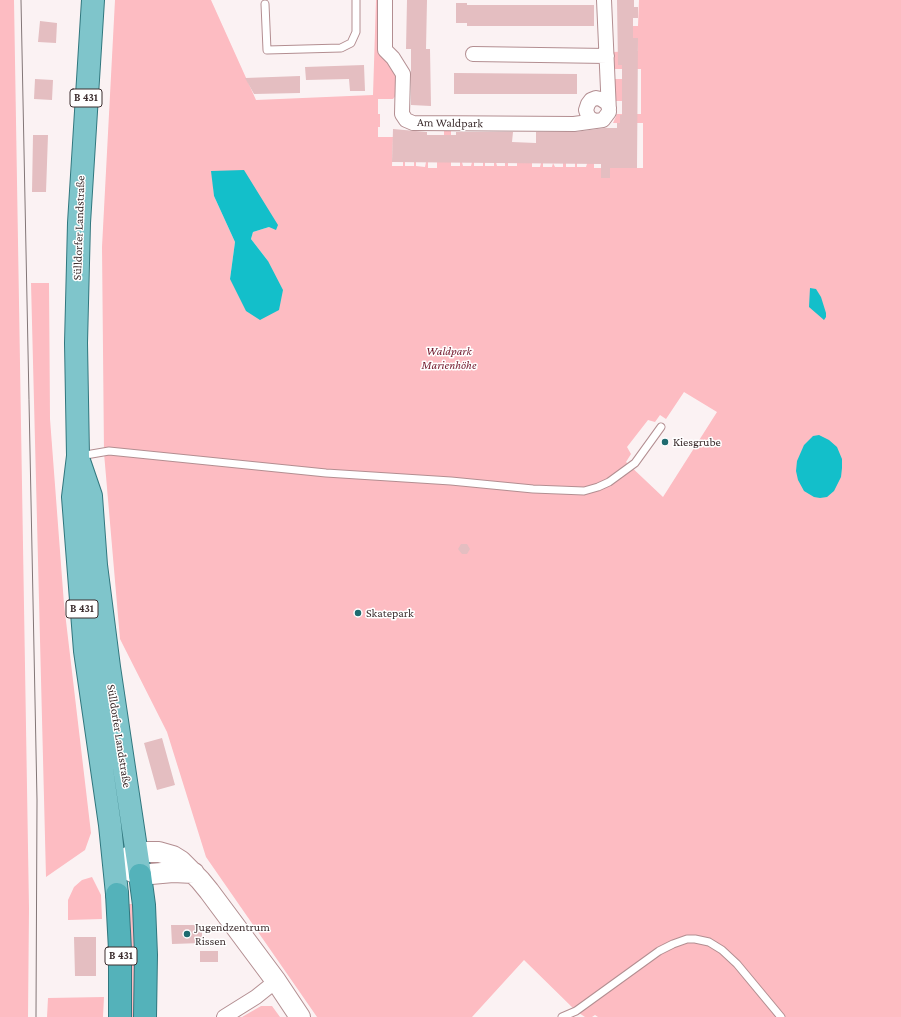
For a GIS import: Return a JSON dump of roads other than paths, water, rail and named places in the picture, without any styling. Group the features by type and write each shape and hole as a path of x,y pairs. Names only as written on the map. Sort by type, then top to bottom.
{"highway":[{"name":"Sülldorfer Landstraße","path":"140,875 144,905 146,956 145,1017"},
{"name":"Sülldorfer Landstraße","path":"117,894 120,950 120,1017"}],"main road":[{"name":"Sülldorfer Landstraße","path":"93,0 79,223 76,343 78,456 73,496 85,651 115,864 117,894"},
{"name":"Sülldorfer Landstraße","path":"78,456 91,496 96,565 109,667 140,875"},
{"path":"115,864 137,852 158,852 173,856 181,861 209,891 276,981 300,1017"},
{"path":"115,864 140,875 173,872 194,874"}],"street":[{"name":"Am Waldpark","path":"385,0 385,50 403,74 402,114 406,120 413,123 574,124 592,118"},
{"path":"604,0 607,56 608,80 609,108 606,117 603,120 592,118 586,110 588,104 591,100 596,98 608,80"},
{"path":"473,54 607,56"},
{"path":"596,98 604,100 609,108"},
{"path":"224,1017 256,997 276,981"}],"lane":[{"path":"266,4 267,50 341,48 351,43 356,32 356,0"},
{"path":"78,456 109,451 326,474 451,481 562,491 584,491 609,482 635,463 661,427"},
{"path":"562,1017 576,1011 659,951 687,939 694,939 709,942 722,950 737,964 781,1017"}],"water":[{"path":"244,170 278,225 276,230 269,227 253,232 251,239 268,261 283,290 279,310 260,320 246,311 230,279 235,242 214,196 211,171"},
{"path":"810,288 816,289 821,297 826,313 824,320 809,307"},
{"path":"819,435 829,440 837,447 842,459 841,477 834,491 827,497 820,498 814,497 804,491 798,480 796,471 797,461 804,445 813,436"}],"tram line":[{"path":"21,0 37,800 36,1017"}],"place":[{"name":"Kiesgrube","path":"665,442"},
{"name":"Skatepark","path":"358,613"},
{"name":"Jugendzentrum Rissen","path":"187,934"}],"park label":[{"name":"Waldpark Marienhöhe","path":"449,358"}]}
